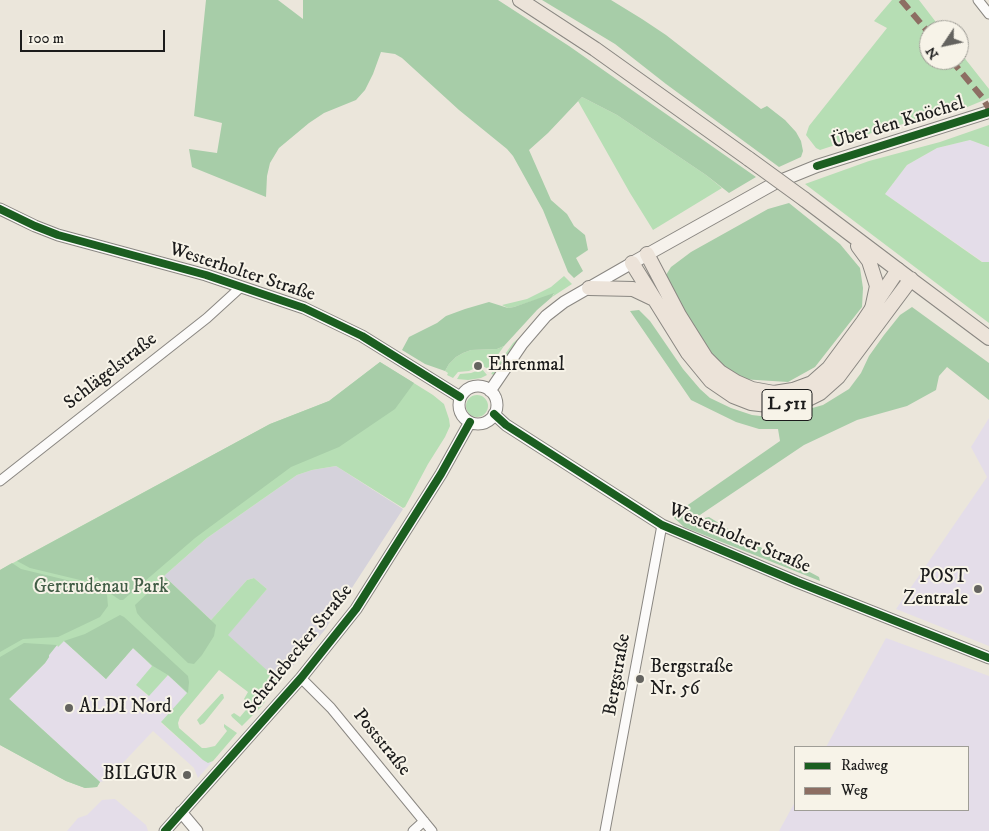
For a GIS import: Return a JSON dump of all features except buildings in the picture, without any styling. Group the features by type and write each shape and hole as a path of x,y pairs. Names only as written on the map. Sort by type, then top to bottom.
{"main road":[{"name":"L 511","path":"520,0 595,49 749,159 988,337"},
{"name":"Über den Knöchel","path":"632,263 775,182 817,166 989,112"},
{"name":"L 511","path":"841,227 863,250 874,273 877,286 872,309"},
{"name":"L 511","path":"647,254 679,315 706,358 720,372 736,382 752,389 774,392 793,390 812,383 829,368 898,270"},
{"name":"L 511","path":"632,263 688,353 711,381 733,396 750,403 768,406 787,405 804,401 820,393 838,377 911,279"},
{"path":"589,288 632,290 654,300"}],"street":[{"path":"978,0 989,14"},
{"name":"Westerholter Straße","path":"0,209 35,226 85,244 206,275 304,308 362,336 460,397"},
{"name":"Über den Knöchel","path":"490,390 522,344 546,316 564,302 632,263"},
{"name":"Schlägelstraße","path":"0,481 207,318 241,287"},
{"path":"477,386 490,390 496,399 494,414 481,424 470,422 461,414 459,409 460,397 464,392 477,386"},
{"name":"Westerholter Straße","path":"494,414 506,425 662,525 797,582 989,658"},
{"name":"Scherlebecker Straße","path":"165,831 301,678 356,608 444,469 470,422"},
{"name":"Bergstraße","path":"605,831 662,525"},
{"name":"Poststraße","path":"301,678 331,708 432,831"},
{"path":"181,812 197,831"},
{"path":"413,831 424,821"}],"shaded area":[{"path":"970,140 989,147 989,262 983,262 885,194 907,165 937,148"},
{"path":"989,418 989,646 896,609 987,477 971,447"},
{"path":"336,466 403,509 324,631 279,681 227,635 267,589 254,578 247,580 211,620 164,576 207,538 297,475"},
{"path":"886,638 989,676 989,831 779,831 794,804 794,811 969,811 969,746 827,746"},
{"path":"64,641 106,679 133,648 153,666 136,685 148,696 168,675 188,693 161,723 203,760 213,761 198,778 194,768 153,731 119,767 116,778 100,782 9,699 45,663 48,655 57,645"},
{"path":"115,799 146,825 148,831 67,831 78,818 87,815 102,800"}],"green space":[{"path":"206,0 278,0 303,19 303,0 498,0 569,46 756,177 729,193 706,175 617,115 582,97 529,150 551,200 567,214 574,226 585,235 588,250 576,258 583,271 574,278 568,272 543,210 513,156 402,58 395,54 381,52 365,90 356,100 324,113 279,148 270,163 266,197 192,167 189,149 217,153 222,123 194,116"},
{"path":"542,0 611,0 666,35 761,109 767,106 785,120 801,141 803,151 801,157 779,167 615,44"},
{"path":"892,0 919,0 934,20 919,20 919,70 969,70 969,64 989,89 989,98 965,108 884,129 820,150 816,148 806,135 809,126 887,28 874,21"},
{"path":"582,97 617,115 706,175 722,188 653,230 578,101"},
{"path":"989,125 989,147 970,140 937,148 907,165 885,194 982,262 989,262 989,323 805,184 869,161 940,142"},
{"path":"789,203 840,244 860,268 863,288 862,307 815,367 788,382 741,379 727,371 701,343 666,275 671,267 691,252 768,209"},
{"path":"564,276 572,284 552,297 554,294 508,308 502,305 527,299 551,287"},
{"path":"554,293 504,346 497,349 471,350 463,353 449,364 445,371 425,364 402,350 409,337 437,323 446,316 489,302 508,308 514,307"},
{"path":"912,307 989,363 989,400 947,367 939,376 936,390 907,406 857,420 804,445 691,521 709,517 751,543 819,577 820,581 684,527 672,516 780,441 778,429 759,429 736,422 691,400 630,311 639,310 650,321 683,369 710,398 752,415 777,418 823,405 849,389 884,335 900,315"},
{"path":"526,332 494,375 491,374 513,343"},
{"path":"504,346 488,369 481,365 469,371 458,372 453,378 447,375 448,373 445,371 456,357 463,353 471,350 497,349"},
{"name":"Gertrudenau Park","path":"380,362 444,404 449,419 450,426 445,437 405,507 403,508 336,466 312,470 297,475 207,538 164,576 211,620 247,580 254,578 267,589 228,635 279,681 262,706 242,726 231,715 234,713 240,717 250,705 244,699 248,692 219,670 180,717 178,723 179,728 202,748 215,746 227,731 224,724 237,733 213,761 208,763 203,760 161,722 187,693 168,675 149,696 136,685 152,666 133,648 106,679 64,641 58,647 57,645 45,663 9,699 100,782 97,787 85,788 66,781 0,745 0,570 270,424 329,401"},
{"path":"380,362 414,383 395,409 339,447 291,467 195,538 123,600 111,594 97,577 91,581 80,580 30,568 17,561 270,424 329,401"},
{"path":"482,369 487,375 481,378 457,379 460,374"},
{"path":"477,395 485,398 488,406 485,414 477,417 469,414 466,406 469,398"},
{"path":"12,563 21,569 79,583 99,584 107,595 108,606 100,617 58,637 23,639 0,652 0,570"},
{"path":"165,577 216,625 214,636 194,664 188,663 137,613 135,605"},
{"path":"120,615 188,676 188,693 133,648 106,679 64,641 85,634"},
{"path":"24,643 57,645 45,663 9,699 100,782 97,787 85,788 66,781 0,745 0,657"},
{"path":"223,694 224,698 204,723 200,725 197,720"}],"marked path":[{"path":"901,0 919,21"},
{"path":"959,70 982,97 989,109"}],"cycle path":[{"path":"817,166 989,112"},
{"path":"0,209 58,235 206,275 304,308 362,336 460,397"},
{"path":"494,414 506,425 662,525 797,582 989,658"},
{"path":"165,831 301,678 356,609 441,474 470,422"}],"place":[{"name":"Ehrenmal","path":"478,366"},
{"name":"POST Zentrale","path":"978,589"},
{"name":"Bergstraße Nr. 56","path":"640,679"},
{"name":"ALDI Nord","path":"69,708"},
{"name":"BILGUR","path":"187,775"}]}
